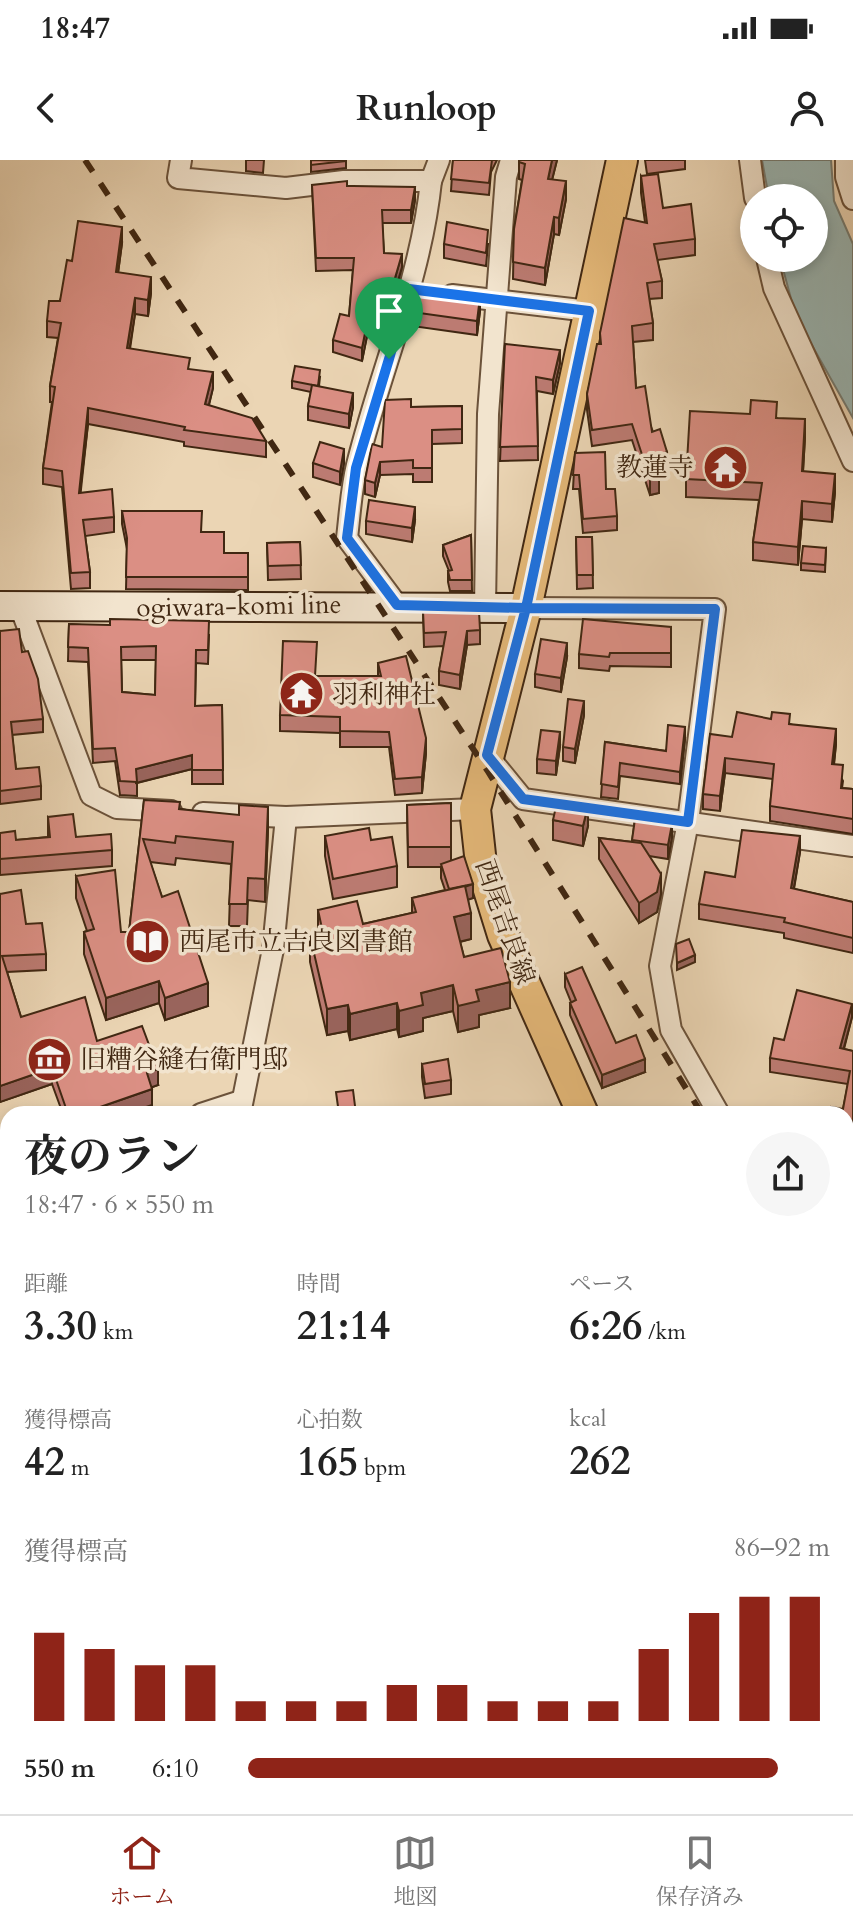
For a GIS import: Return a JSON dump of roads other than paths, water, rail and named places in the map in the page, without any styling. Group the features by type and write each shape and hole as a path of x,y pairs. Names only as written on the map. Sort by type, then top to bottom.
{"main road":[{"name":"西尾吉良線","path":"579,1106 503,935 481,864 475,809 526,608 622,160"},
{"name":"ogiwara-komi line","path":"10,607 397,605 526,608"}],"street":[{"path":"181,160 178,178 286,188 344,181 431,181"},
{"path":"397,605 347,538 356,468 423,291 431,181 439,160"},
{"path":"485,607 488,414 506,177 511,160"},
{"path":"750,160 753,184"},
{"path":"846,160 846,177 853,199"},
{"path":"770,272 774,288 853,461"},
{"path":"423,291 589,311"},
{"path":"10,607 91,795 117,808 286,817 475,809"},
{"path":"526,608 715,609 688,822 660,966 671,1030 714,1106"},
{"path":"487,755 523,799 853,846"},
{"path":"240,1106 273,949 286,817"}],"water":[{"path":"762,160 831,160 834,201 853,244 853,418 796,317 784,272 828,272 828,184 766,184"}],"railway":[{"path":"85,160 487,770 697,1106"}],"place":[{"name":"教蓮寺","path":"725,467"},
{"name":"羽利神社","path":"301,694"},
{"name":"西尾市立吉良図書館","path":"148,941"},
{"name":"旧糟谷縫右衛門邸","path":"49,1059"}]}
